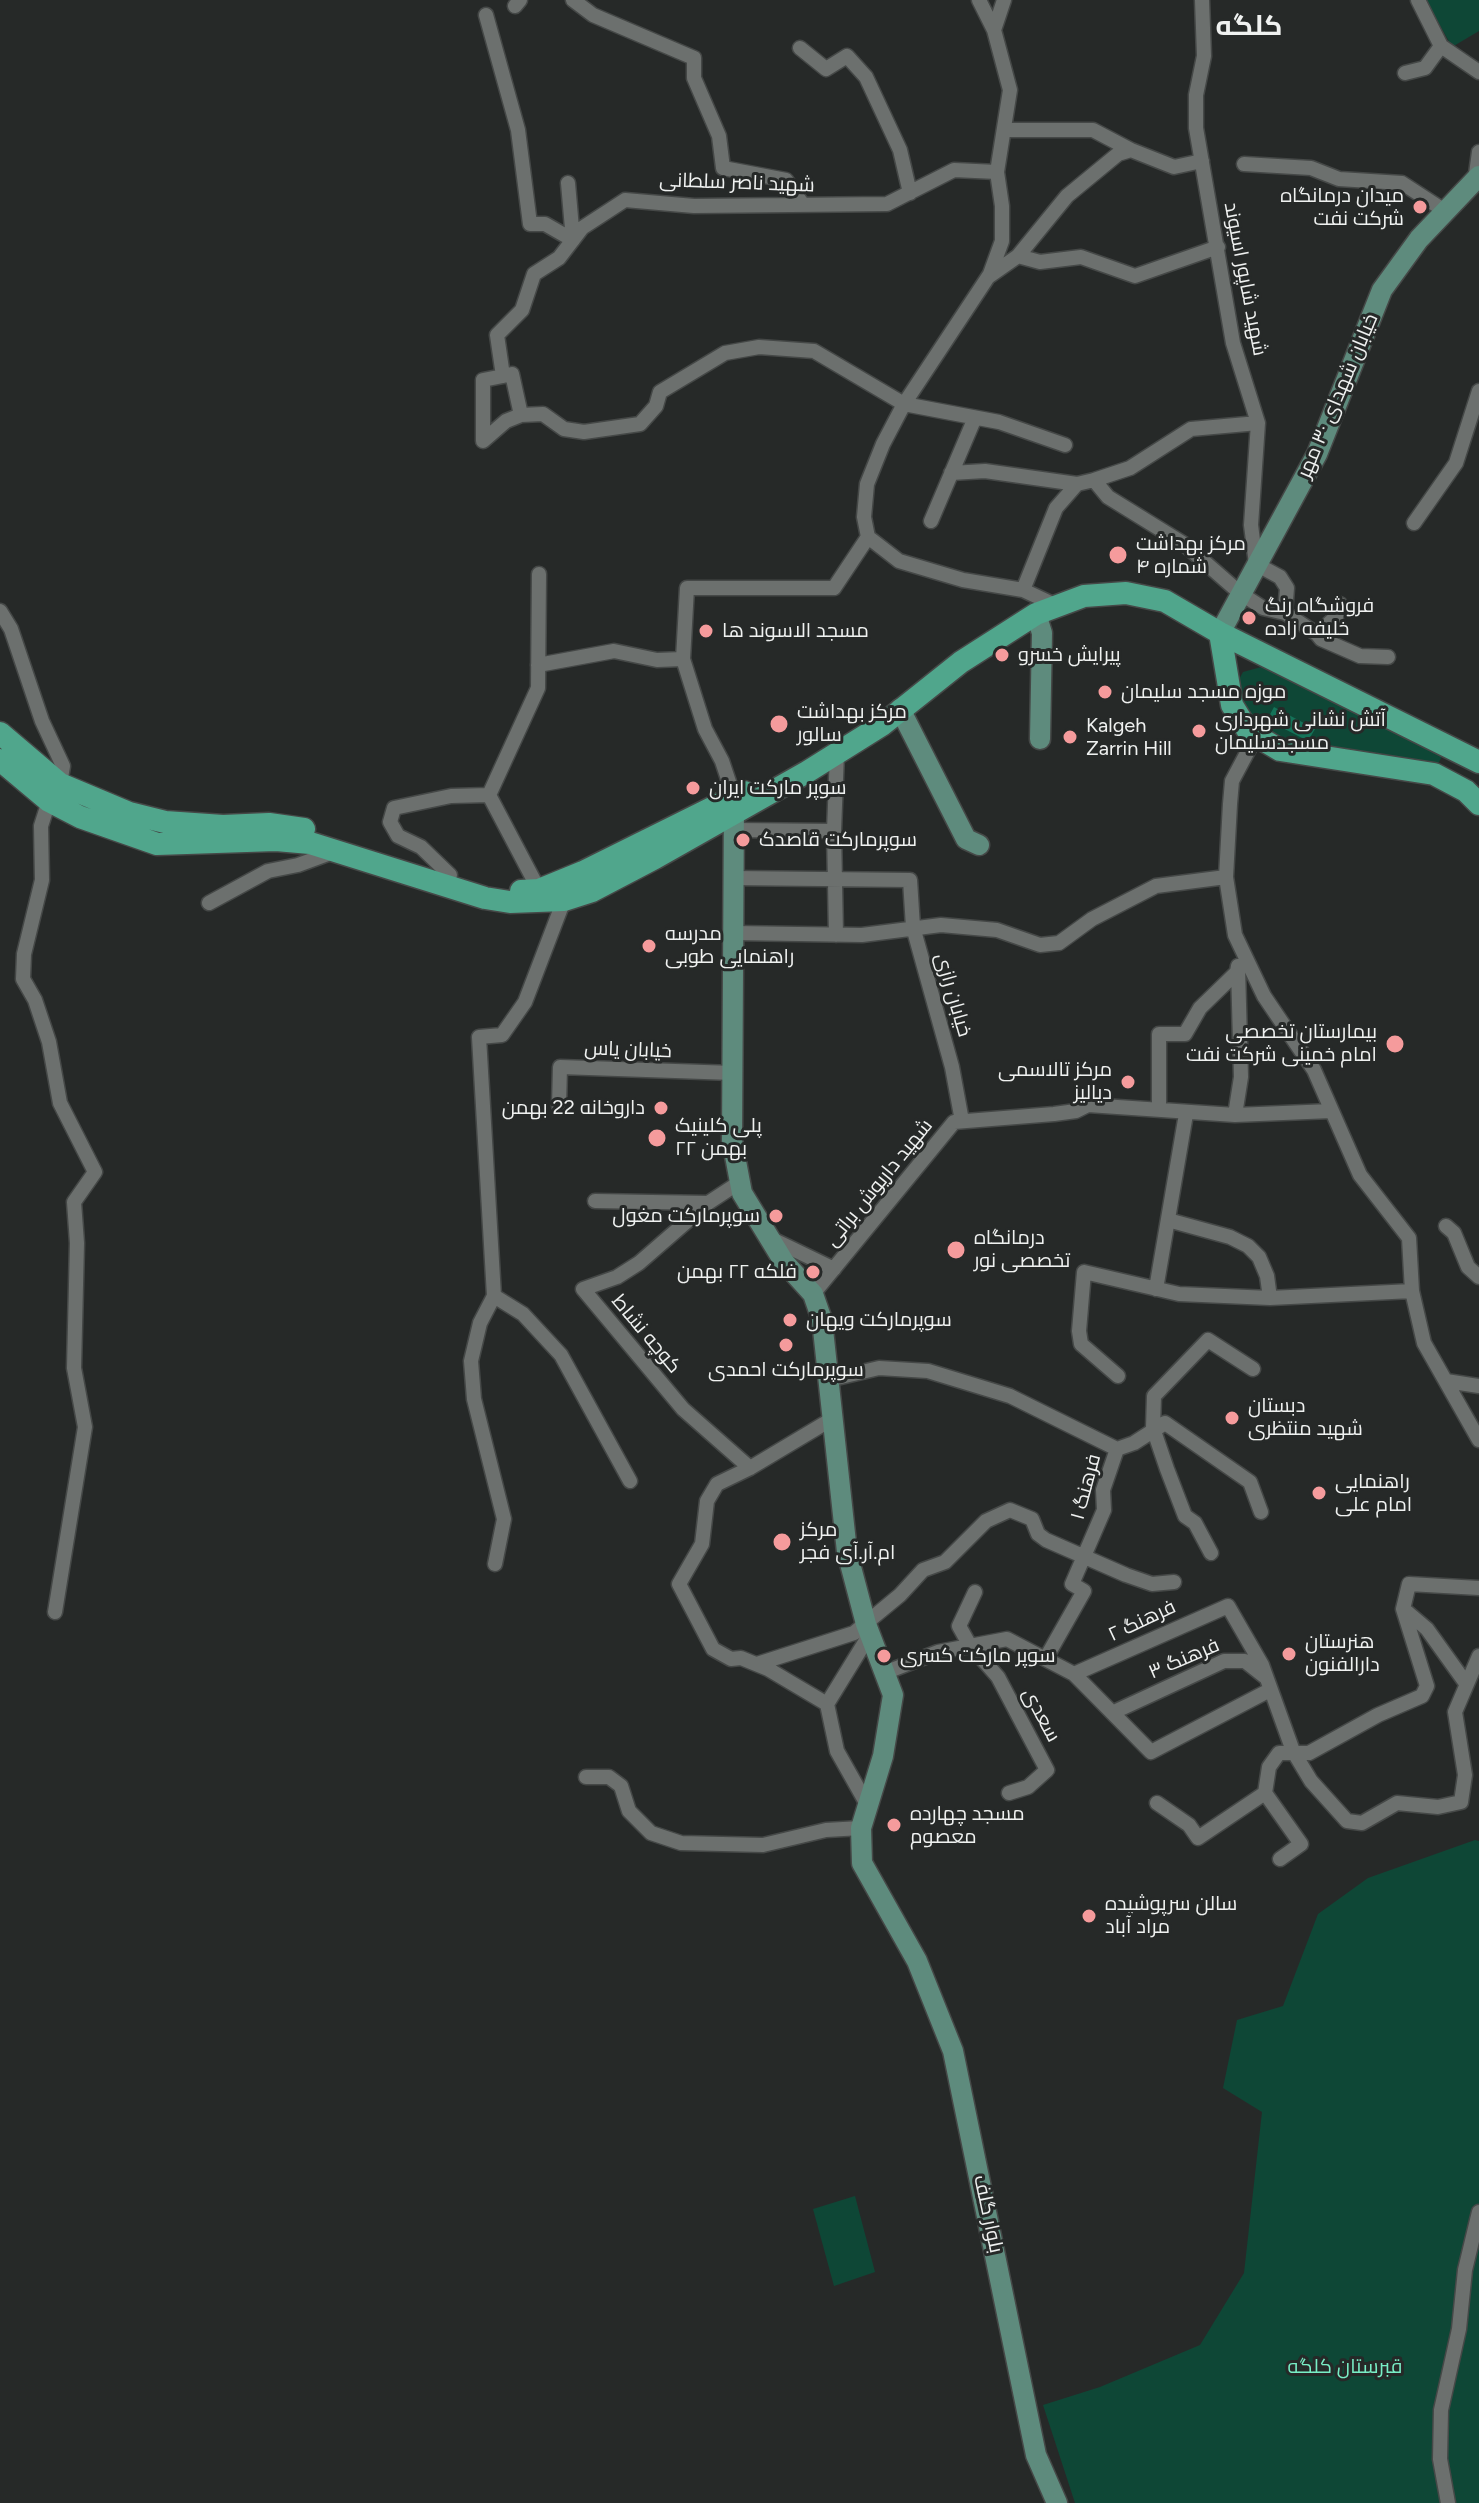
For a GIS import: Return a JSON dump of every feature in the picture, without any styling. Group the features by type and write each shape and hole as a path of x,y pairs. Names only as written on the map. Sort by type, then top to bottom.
{"main road":[{"path":"2,763 54,792 165,822 223,826 269,824 326,833 510,902 564,900 588,882 735,813 837,753 961,662 1046,610 1084,596 1126,593 1165,601 1220,633 1479,762 1472,798 1434,774 1280,750 1248,731 1232,705 1220,633"},
{"path":"1227,674 1250,656 1265,655"},
{"path":"735,813 878,715 900,709"},
{"path":"0,733 80,817 157,844 276,840 310,843 456,881 512,892 588,882"}],"street":[{"path":"573,0 593,15 694,58 694,78 719,136 723,168 786,180 803,205"},
{"path":"979,0 994,30 1010,90 997,172 1002,206 1002,241 988,277 904,404 867,484 864,517 868,537 884,552 911,566 1023,590 1046,610 1042,633 1040,739"},
{"path":"994,30 1004,0"},
{"name":"شهید شاپور اسیوند","path":"1202,0 1204,56 1196,95 1196,128 1233,343 1258,423 1251,525 1256,564"},
{"path":"1418,0 1441,46 1479,72"},
{"path":"486,15 518,130 530,224 545,224 573,240"},
{"path":"1405,73 1425,68 1441,46"},
{"path":"800,48 826,69 847,56 866,77 900,150 910,193"},
{"path":"1005,130 1093,130 1131,150 1174,167 1202,161"},
{"path":"988,277 1018,256 1067,196 1118,154 1131,150"},
{"path":"1477,178 1479,152"},
{"path":"1244,164 1311,168 1339,179 1402,183 1445,211"},
{"name":"شهید ناصر سلطانی","path":"503,376 497,335 522,310 534,274 559,258 599,214 625,200 694,206 887,204 954,170 997,172"},
{"name":"خیابان شهدای ۳۰ مهر","path":"1220,633 1317,454 1382,290 1419,239 1477,178"},
{"path":"568,183 573,240"},
{"path":"1018,256 1040,262 1081,257 1135,276 1218,247"},
{"path":"521,415 512,374 483,380 483,441 506,421 521,415 543,414 564,429 584,432 640,424 656,406 660,392 725,353 759,347 814,351 904,404 974,420 999,422 1065,445"},
{"path":"1414,523 1456,463 1479,391"},
{"path":"931,521 974,420"},
{"path":"951,473 997,472 1077,484 1130,468 1191,429 1258,423"},
{"path":"1094,480 1108,497 1184,544 1240,593 1263,608 1285,613 1337,649 1360,656 1388,657"},
{"path":"1023,590 1056,508 1077,484"},
{"path":"586,1777 609,1777 621,1786 629,1811 651,1833 681,1843 763,1845 826,1830 861,1828 883,1756 893,1695 868,1629 847,1552 822,1320 813,1294 764,1233 742,1193 732,1140 735,813 722,761 705,729 683,659 687,588 834,588 868,537"},
{"path":"1256,564 1280,577 1287,588 1285,613"},
{"path":"489,795 538,688 539,574"},
{"path":"1317,634 1336,617 1340,604"},
{"path":"0,611 11,629 42,721 63,766 41,826 42,880 24,954 23,979 35,1000 49,1042 60,1103 95,1172 74,1202 77,1243 74,1368 85,1427 55,1612"},
{"path":"538,665 614,651 657,660 683,659"},
{"path":"900,709 966,839 979,845"},
{"path":"1235,1115 1241,1077 1238,966 1226,877 1232,781 1256,736"},
{"path":"836,935 834,831 837,753"},
{"path":"456,881 421,847 398,836 390,822 394,808 451,796 489,795"},
{"path":"489,795 539,890"},
{"path":"735,813 834,831"},
{"path":"209,903 268,871 298,865 336,851"},
{"path":"734,933 836,935 913,927 969,927 997,930 1040,945 1059,943 1092,919 1156,886 1226,877"},
{"path":"733,878 834,882"},
{"name":"خیابان رازی","path":"834,882 910,880 913,927 952,1067 962,1121"},
{"path":"495,1564 504,1519 474,1399 471,1361 480,1323 494,1296 479,1037 502,1035 525,1002 564,900"},
{"path":"1235,935 1264,996 1314,1070 1360,1175 1409,1238 1412,1291 1424,1343 1479,1440"},
{"path":"1159,1110 1159,1034 1185,1034 1200,1008 1237,972 1238,966"},
{"name":"خیابان یاس","path":"559,1106 560,1067 733,1073"},
{"name":"شهید داریوش براتی","path":"813,1294 954,1122 1054,1114 1076,1111 1088,1105 1186,1114 1331,1111"},
{"path":"1156,1289 1186,1114"},
{"name":"کوچه نشاط","path":"740,1182 708,1203 639,1263 617,1277 583,1289 683,1409 750,1468"},
{"path":"595,1201 708,1203"},
{"path":"1168,1220 1230,1237 1248,1246 1259,1257 1267,1276 1270,1298"},
{"path":"1446,1226 1454,1233 1468,1267 1479,1277"},
{"path":"764,1233 788,1249 834,1269"},
{"path":"1118,1376 1081,1344 1079,1331 1084,1272 1179,1294 1270,1298 1412,1291"},
{"path":"494,1296 523,1314 561,1355 630,1481"},
{"path":"1211,1553 1195,1523 1185,1516 1153,1428 1154,1396 1208,1340 1253,1369"},
{"path":"828,1380 879,1368 928,1371 1010,1396 1117,1449 1134,1443 1165,1423 1250,1482 1261,1512"},
{"path":"1446,1381 1479,1386"},
{"path":"827,1704 757,1664 741,1658 731,1659 713,1649 679,1584 702,1544 707,1501 717,1484 832,1419"},
{"name":"فرهنگ ۱","path":"1046,1658 1084,1591 1072,1584 1104,1510 1103,1490 1117,1449"},
{"path":"868,1806 837,1751 827,1704 868,1629 923,1570 945,1562 986,1521 1010,1510 1032,1519 1038,1534 1046,1540 1152,1584 1174,1582"},
{"path":"1280,1859 1301,1844 1265,1793 1269,1767 1279,1753 1309,1753 1378,1715 1422,1696 1427,1686 1403,1609 1409,1584 1479,1588"},
{"path":"969,1644 959,1626 975,1592"},
{"name":"فرهنگ ۲","path":"1074,1674 1228,1606 1267,1685"},
{"path":"1403,1609 1427,1629 1465,1682"},
{"path":"757,1664 868,1629"},
{"path":"884,1673 969,1644 1007,1639 1074,1674 1151,1752 1267,1685 1293,1751 1330,1806 1347,1821 1362,1823 1397,1803 1438,1807 1461,1802 1465,1775 1455,1712 1465,1682 1479,1656"},
{"name":"سعدی","path":"969,1644 998,1677 1047,1770 1028,1787 1009,1793"},
{"name":"فرهنگ ۳","path":"1114,1712 1224,1661 1245,1661 1267,1685"},
{"path":"1157,1803 1189,1825 1198,1838 1265,1793"},
{"name":"بلوار گلف","path":"861,1828 862,1863 917,1961 953,2051 1036,2455 1057,2503"},
{"path":"1448,2503 1440,2459 1441,2410 1459,2329 1465,2270 1479,2212"}],"green space":[{"path":"1426,0 1479,0 1479,31 1452,47"},
{"path":"1265,666 1442,756 1436,768 1283,743 1253,725 1238,704 1237,683 1243,672"},
{"name":"قبرستان کلگه","path":"1479,1841 1479,2503 1075,2503 1043,2405 1100,2387 1200,2345 1244,2273 1262,2112 1223,2088 1237,2020 1283,2006 1318,1914 1368,1878"},
{"path":"855,2196 875,2272 834,2286 813,2209"}],"shaded area":[{"path":"1274,707 1315,729 1308,741 1267,720"}],"place":[{"name":"میدان درمانگاه شرکت نفت","path":"1420,207"},
{"name":"مرکز بهداشت شماره ۴","path":"1118,555"},
{"name":"فروشگاه رنگ خلیفه زاده","path":"1249,618"},
{"name":"مسجد الاسوند ها","path":"706,631"},
{"name":"پیرایش خسرو","path":"1002,655"},
{"name":"موزه مسجد سلیمان","path":"1105,692"},
{"name":"مرکز بهداشت سالور","path":"779,724"},
{"name":"آتش نشانی شهرداری مسجدسلیمان","path":"1199,731"},
{"name":"Kalgeh Zarrin Hill","path":"1070,737"},
{"name":"سوپر مارکت ایران","path":"693,788"},
{"name":"سوپرمارکت قاصدک","path":"743,840"},
{"name":"مدرسه راهنمایی طوبی","path":"649,946"},
{"name":"بیمارستان تخصصی امام خمینی شرکت نفت","path":"1395,1044"},
{"name":"مرکز تالاسمی دیالیز","path":"1128,1082"},
{"name":"داروخانه 22 بهمن","path":"661,1108"},
{"name":"پلی کلینیک ۲۲ بهمن","path":"657,1138"},
{"name":"سوپرمارکت مغول","path":"776,1216"},
{"name":"درمانگاه تخصصی نور","path":"956,1250"},
{"name":"فلکه ۲۲ بهمن","path":"813,1272"},
{"name":"سوپرمارکت ویهان","path":"790,1320"},
{"name":"سوپرمارکت احمدی","path":"786,1345"},
{"name":"دبستان شهید منتظری","path":"1232,1418"},
{"name":"راهنمایی امام علی","path":"1319,1493"},
{"name":"مرکز ام.آر.آی فجر","path":"782,1542"},
{"name":"هنرستان دارالفنون","path":"1289,1654"},
{"name":"سوپر مارکت کسری","path":"884,1656"},
{"name":"مسجد چهارده معصوم","path":"894,1825"},
{"name":"سالن سرپوشیده مراد آباد","path":"1089,1916"}],"district":[{"name":"کلگه","path":"1249,27"}]}
